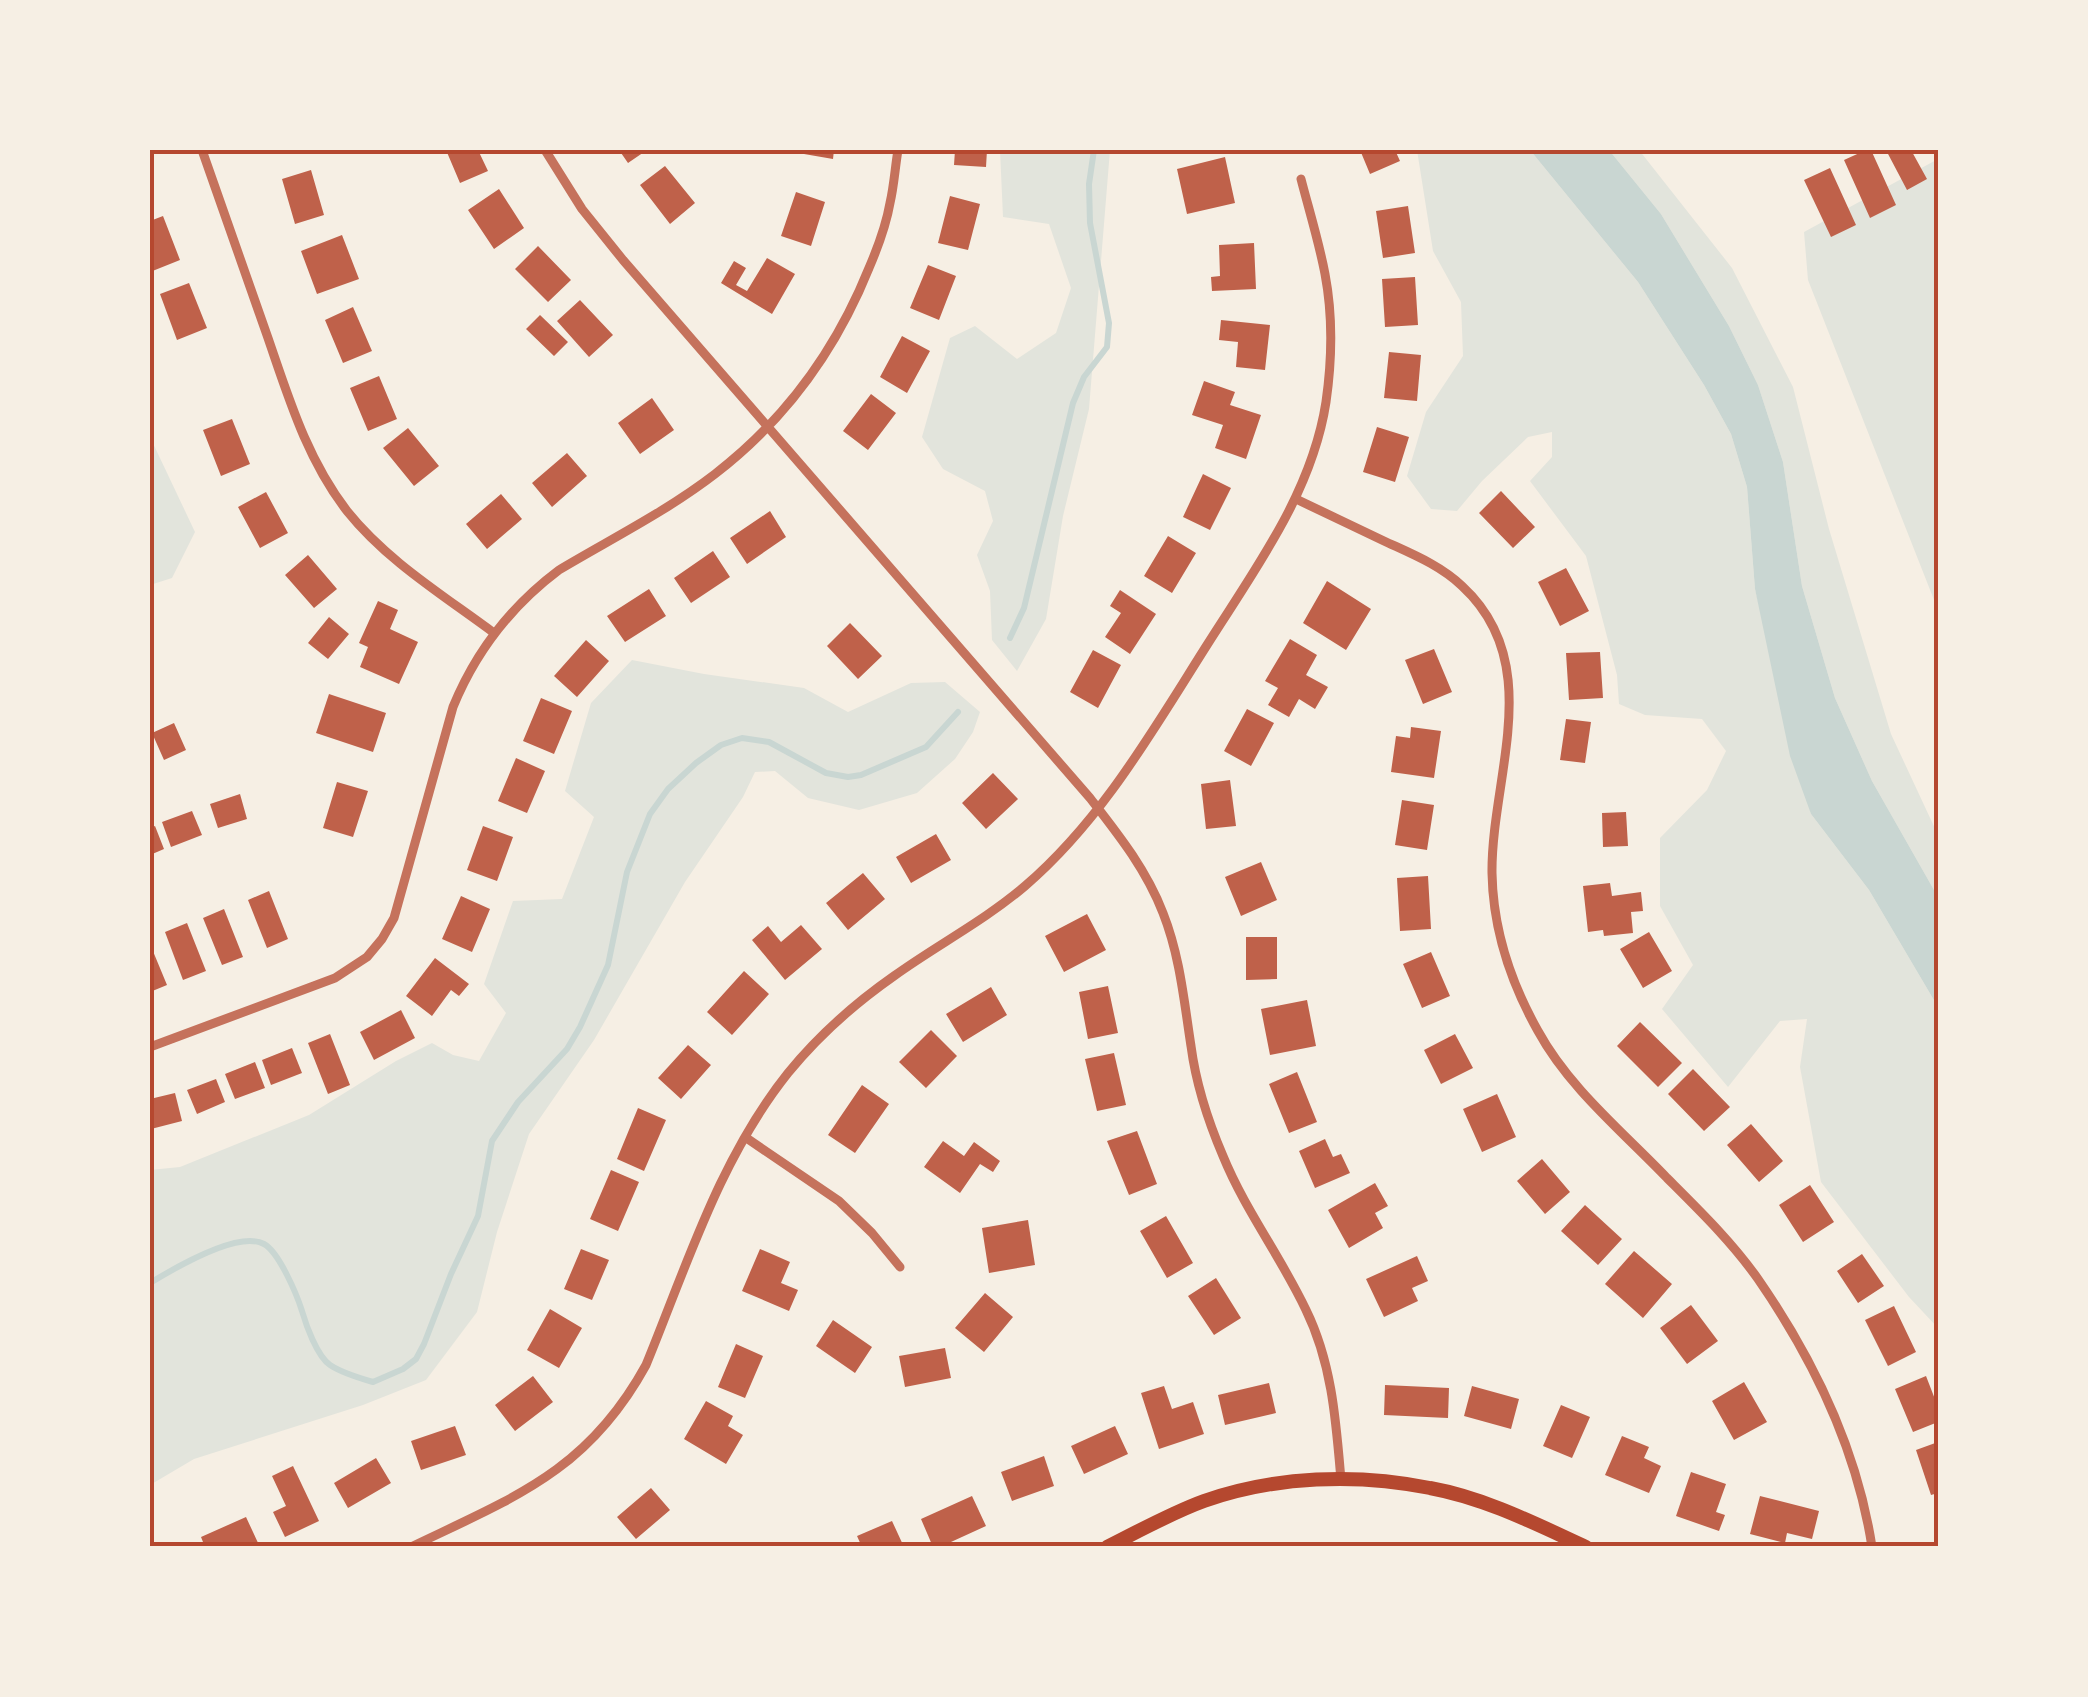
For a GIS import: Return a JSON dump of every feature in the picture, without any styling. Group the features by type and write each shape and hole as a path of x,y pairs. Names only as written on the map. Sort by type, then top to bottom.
{"main road":[{"path":"1108,1547 1218,1497 1250,1488 1341,1480 1432,1488 1526,1519 1586,1547"}],"street":[{"path":"202,150 296,420 323,476 348,512 396,561 494,632"},
{"path":"545,150 582,209 623,260 1098,809 1136,858 1164,915 1178,962 1191,1050 1223,1156 1248,1210 1308,1313 1324,1358 1335,1406 1341,1480"},
{"path":"150,1047 335,978 367,957 394,918 453,707 494,632 550,576 712,476 768,429 820,364 856,301 890,205 898,150"},
{"path":"411,1547 542,1482 594,1439 635,1385 719,1188 760,1112 790,1071 835,1022 896,974 1024,887 1048,865 1098,809 1158,723 1272,542 1307,473 1322,424 1331,324 1325,274 1301,178"},
{"path":"1296,498 1436,566 1462,585 1490,621 1502,647 1511,708 1493,834 1494,898 1503,947 1517,991 1568,1076 1718,1230 1757,1277 1834,1412 1852,1459 1872,1547"},
{"path":"745,1137 839,1201 900,1268"}],"shaded area":[{"path":"1000,150 1110,150 1089,409 1063,516 1046,619 1017,671 992,640 990,591 977,555 993,521 985,491 943,469 922,437 950,338 975,326 1017,359 1056,333 1071,288 1049,224 1003,217"},
{"path":"1417,150 1530,150 1638,282 1731,434 1747,487 1755,589 1811,814 1869,890 1938,1007 1938,1328 1909,1297 1821,1182 1800,1067 1807,1019 1780,1021 1728,1087 1662,1009 1693,965 1660,906 1660,838 1707,790 1726,751 1702,719 1645,715 1619,704 1617,675 1586,556 1530,481 1552,457 1552,432 1528,437 1457,511 1431,509 1407,476 1426,412 1463,356 1461,302 1433,251"},
{"path":"1530,150 1609,150 1661,214 1729,326 1758,385 1783,462 1802,586 1835,698 1872,781 1938,897 1938,1007 1869,890 1811,814 1790,756 1755,589 1747,487 1731,434 1638,282"},
{"path":"1609,150 1639,150 1732,268 1793,387 1829,529 1891,734 1938,835 1938,897 1872,781 1835,698 1802,586 1783,462 1758,385 1729,326 1661,214"},
{"path":"1938,159 1938,610 1808,280 1804,232"},
{"path":"150,437 195,532 172,578 150,585"},
{"path":"632,660 804,688 848,712 911,683 945,682 980,712 973,732 955,759 917,793 859,810 808,798 775,771 755,772 743,797 685,882 594,1040 529,1134 497,1232 477,1312 426,1380 363,1405 194,1459 150,1485 150,1170 180,1167 309,1115 432,1043 453,1055 479,1061 506,1013 484,984 513,901 562,899 594,817 565,791 591,703"}],"building":[{"path":"446,150 478,150 488,171 460,183"},
{"path":"619,150 647,150 628,163"},
{"path":"805,150 834,150 833,159 804,154"},
{"path":"955,150 987,150 986,167 954,165"},
{"path":"1360,150 1395,150 1400,161 1370,174"},
{"path":"1871,150 1896,205 1870,218 1844,160"},
{"path":"1911,150 1927,179 1907,190 1887,152"},
{"path":"1225,157 1235,203 1187,214 1177,169"},
{"path":"665,166 695,203 670,224 640,185"},
{"path":"1830,168 1856,225 1831,237 1804,180"},
{"path":"311,170 324,215 295,224 282,179"},
{"path":"499,189 524,228 494,249 468,210"},
{"path":"796,192 825,202 811,246 781,236"},
{"path":"950,196 980,204 968,250 938,243"},
{"path":"1408,206 1415,253 1383,258 1376,211"},
{"path":"163,216 180,260 150,272 150,221"},
{"path":"342,235 359,279 317,294 301,251"},
{"path":"1254,243 1256,289 1212,291 1211,277 1220,276 1219,245"},
{"path":"538,246 571,280 548,302 515,269"},
{"path":"767,258 795,274 772,314 721,283 734,261 746,268 736,285 747,291"},
{"path":"928,265 956,276 939,320 910,308"},
{"path":"1415,277 1418,325 1385,327 1382,279"},
{"path":"189,283 207,328 177,340 160,294"},
{"path":"580,300 613,335 589,357 557,321"},
{"path":"353,307 372,351 343,363 325,320"},
{"path":"540,315 568,342 554,356 526,329"},
{"path":"1221,320 1270,325 1265,370 1236,367 1238,342 1219,340"},
{"path":"902,336 930,351 907,393 880,377"},
{"path":"1389,352 1421,355 1417,401 1384,398"},
{"path":"379,376 397,419 368,431 350,388"},
{"path":"1204,381 1235,392 1230,405 1261,415 1246,459 1215,448 1223,425 1192,415"},
{"path":"871,394 896,413 868,450 843,431"},
{"path":"652,398 674,430 640,454 618,423"},
{"path":"232,419 250,464 221,476 203,430"},
{"path":"1377,427 1409,437 1395,482 1363,472"},
{"path":"408,428 439,466 414,486 383,448"},
{"path":"567,453 587,476 552,507 532,483"},
{"path":"1203,474 1231,488 1210,530 1183,517"},
{"path":"1501,491 1535,527 1513,548 1479,513"},
{"path":"266,492 288,533 260,548 238,507"},
{"path":"501,494 522,519 487,549 466,524"},
{"path":"770,511 786,537 747,564 730,538"},
{"path":"1168,536 1196,553 1172,593 1144,576"},
{"path":"713,551 730,577 691,603 674,578"},
{"path":"308,555 337,589 314,608 285,575"},
{"path":"1566,568 1589,611 1560,626 1538,582"},
{"path":"1327,581 1371,609 1346,650 1303,623"},
{"path":"649,589 666,616 625,642 607,616"},
{"path":"1120,590 1156,614 1130,654 1105,637 1121,613 1110,606"},
{"path":"378,601 398,610 390,629 418,642 399,684 360,667 368,647 359,643"},
{"path":"329,617 349,634 328,659 308,643"},
{"path":"850,623 882,656 858,679 827,646"},
{"path":"1290,639 1317,655 1306,675 1328,687 1315,709 1299,699 1289,717 1268,705 1278,688 1265,681"},
{"path":"586,640 609,661 577,697 554,676"},
{"path":"1434,649 1452,692 1423,704 1405,660"},
{"path":"1093,650 1121,665 1098,708 1070,692"},
{"path":"1600,652 1603,698 1569,700 1566,653"},
{"path":"329,694 386,713 373,752 316,733"},
{"path":"541,698 572,711 554,754 523,741"},
{"path":"1247,709 1274,723 1251,766 1224,751"},
{"path":"1566,719 1591,722 1585,763 1560,760"},
{"path":"174,723 186,750 164,760 152,733"},
{"path":"1411,727 1441,731 1434,778 1391,772 1396,736 1410,738"},
{"path":"516,758 545,771 527,813 498,801"},
{"path":"993,773 1018,799 986,829 962,803"},
{"path":"1230,780 1236,826 1206,829 1201,784"},
{"path":"337,782 368,791 353,837 323,828"},
{"path":"240,794 247,819 218,828 210,804"},
{"path":"1402,800 1434,805 1427,850 1395,845"},
{"path":"192,811 202,835 171,847 162,822"},
{"path":"1626,812 1628,846 1603,847 1602,813"},
{"path":"155,826 164,849 150,855 150,828"},
{"path":"483,826 513,837 497,881 467,870"},
{"path":"936,834 951,860 911,883 896,857"},
{"path":"1261,862 1277,900 1241,916 1225,877"},
{"path":"863,873 885,899 848,930 826,903"},
{"path":"1428,876 1431,929 1400,931 1397,878"},
{"path":"1610,883 1612,896 1641,892 1643,911 1631,912 1633,933 1604,936 1603,930 1588,932 1583,886"},
{"path":"269,891 288,939 267,948 248,900"},
{"path":"461,896 490,909 472,952 442,939"},
{"path":"224,909 243,957 222,965 203,918"},
{"path":"1087,914 1106,950 1064,972 1045,936"},
{"path":"187,923 206,971 183,980 165,932"},
{"path":"801,925 822,949 785,980 752,940 768,926 781,942"},
{"path":"1649,932 1672,971 1643,988 1620,949"},
{"path":"1246,937 1277,937 1277,979 1246,980"},
{"path":"150,944 167,985 150,992"},
{"path":"1431,952 1450,996 1422,1008 1403,964"},
{"path":"435,958 469,984 459,996 451,990 432,1016 406,996"},
{"path":"744,971 769,994 732,1035 707,1012"},
{"path":"1108,986 1118,1033 1088,1039 1079,992"},
{"path":"991,987 1007,1015 963,1042 946,1014"},
{"path":"1307,1000 1316,1046 1270,1055 1261,1009"},
{"path":"401,1010 415,1038 374,1060 360,1032"},
{"path":"1640,1022 1682,1063 1658,1087 1617,1046"},
{"path":"931,1030 957,1056 926,1088 899,1062"},
{"path":"330,1034 350,1085 328,1094 308,1043"},
{"path":"1455,1034 1473,1068 1441,1084 1424,1050"},
{"path":"688,1045 711,1065 681,1099 658,1078"},
{"path":"292,1048 302,1073 271,1085 262,1060"},
{"path":"1114,1053 1126,1105 1097,1111 1085,1059"},
{"path":"255,1062 265,1088 235,1099 225,1074"},
{"path":"1693,1069 1730,1107 1704,1131 1668,1094"},
{"path":"1297,1072 1317,1122 1289,1133 1269,1084"},
{"path":"216,1079 225,1102 197,1114 187,1090"},
{"path":"862,1085 889,1104 855,1153 828,1135"},
{"path":"175,1093 182,1121 151,1129 150,1099"},
{"path":"1497,1094 1516,1137 1482,1152 1463,1109"},
{"path":"638,1108 666,1120 644,1171 617,1159"},
{"path":"1751,1124 1783,1161 1759,1182 1727,1145"},
{"path":"1137,1131 1157,1184 1129,1195 1107,1141"},
{"path":"1325,1139 1333,1157 1341,1154 1350,1173 1315,1188 1299,1151"},
{"path":"943,1141 964,1156 974,1142 1000,1161 993,1172 980,1164 960,1193 924,1167"},
{"path":"1542,1159 1570,1192 1545,1214 1517,1181"},
{"path":"611,1170 639,1182 618,1231 590,1219"},
{"path":"1375,1183 1388,1206 1375,1213 1383,1228 1349,1248 1328,1210"},
{"path":"1810,1185 1834,1222 1803,1242 1779,1205"},
{"path":"1585,1205 1622,1239 1598,1265 1561,1231"},
{"path":"1166,1216 1193,1263 1167,1278 1140,1231"},
{"path":"1028,1220 1035,1265 989,1273 982,1228"},
{"path":"581,1249 609,1260 592,1300 564,1289"},
{"path":"760,1249 790,1262 781,1283 798,1290 789,1311 742,1291"},
{"path":"1634,1251 1672,1284 1643,1318 1605,1284"},
{"path":"1862,1254 1884,1286 1858,1303 1837,1271"},
{"path":"1417,1256 1428,1281 1412,1288 1418,1301 1384,1317 1366,1279"},
{"path":"1216,1278 1241,1318 1214,1335 1188,1296"},
{"path":"985,1293 1013,1317 984,1352 955,1328"},
{"path":"1691,1305 1718,1341 1687,1364 1660,1328"},
{"path":"1894,1306 1916,1352 1888,1366 1865,1320"},
{"path":"550,1309 582,1328 559,1368 527,1350"},
{"path":"833,1320 872,1347 855,1373 816,1346"},
{"path":"736,1344 763,1356 745,1398 718,1387"},
{"path":"945,1348 951,1378 905,1387 899,1356"},
{"path":"533,1376 553,1402 515,1431 495,1405"},
{"path":"1926,1376 1938,1407 1938,1422 1913,1432 1895,1389"},
{"path":"1744,1382 1767,1422 1734,1440 1712,1401"},
{"path":"1269,1383 1276,1413 1225,1425 1218,1395"},
{"path":"1385,1385 1449,1388 1448,1418 1384,1415"},
{"path":"1164,1386 1172,1409 1193,1402 1204,1434 1159,1449 1141,1393"},
{"path":"1472,1386 1519,1399 1511,1429 1464,1416"},
{"path":"706,1401 733,1416 728,1426 743,1435 726,1464 684,1439"},
{"path":"1561,1405 1590,1417 1572,1458 1543,1446"},
{"path":"455,1426 466,1455 421,1470 411,1441"},
{"path":"1115,1426 1128,1454 1084,1474 1071,1446"},
{"path":"1622,1436 1649,1447 1644,1458 1661,1466 1649,1493 1605,1475"},
{"path":"1938,1442 1938,1493 1931,1495 1916,1450"},
{"path":"1044,1456 1054,1486 1012,1501 1001,1472"},
{"path":"376,1458 391,1483 348,1508 334,1483"},
{"path":"293,1466 319,1521 285,1537 273,1512 286,1506 272,1476"},
{"path":"1691,1472 1726,1484 1716,1512 1725,1515 1719,1531 1676,1516"},
{"path":"651,1488 670,1510 636,1539 617,1517"},
{"path":"972,1496 986,1526 933,1547 921,1519"},
{"path":"1760,1496 1819,1511 1812,1539 1787,1533 1785,1543 1750,1534"},
{"path":"246,1517 259,1545 205,1547 201,1537"},
{"path":"892,1521 904,1547 862,1547 857,1536"}],"waterway":[{"path":"1010,638 1024,608 1073,403 1084,377 1107,347 1109,323 1090,223 1089,184 1094,150"},
{"path":"150,1283 223,1246 253,1241 264,1244 281,1264 313,1340 330,1365 373,1382 403,1369 416,1359 424,1344 478,1216 492,1141 518,1102 567,1049 580,1027 608,965 627,872 650,814 668,789 721,745 742,738 769,742 826,773 861,775 926,747 958,712"}]}
